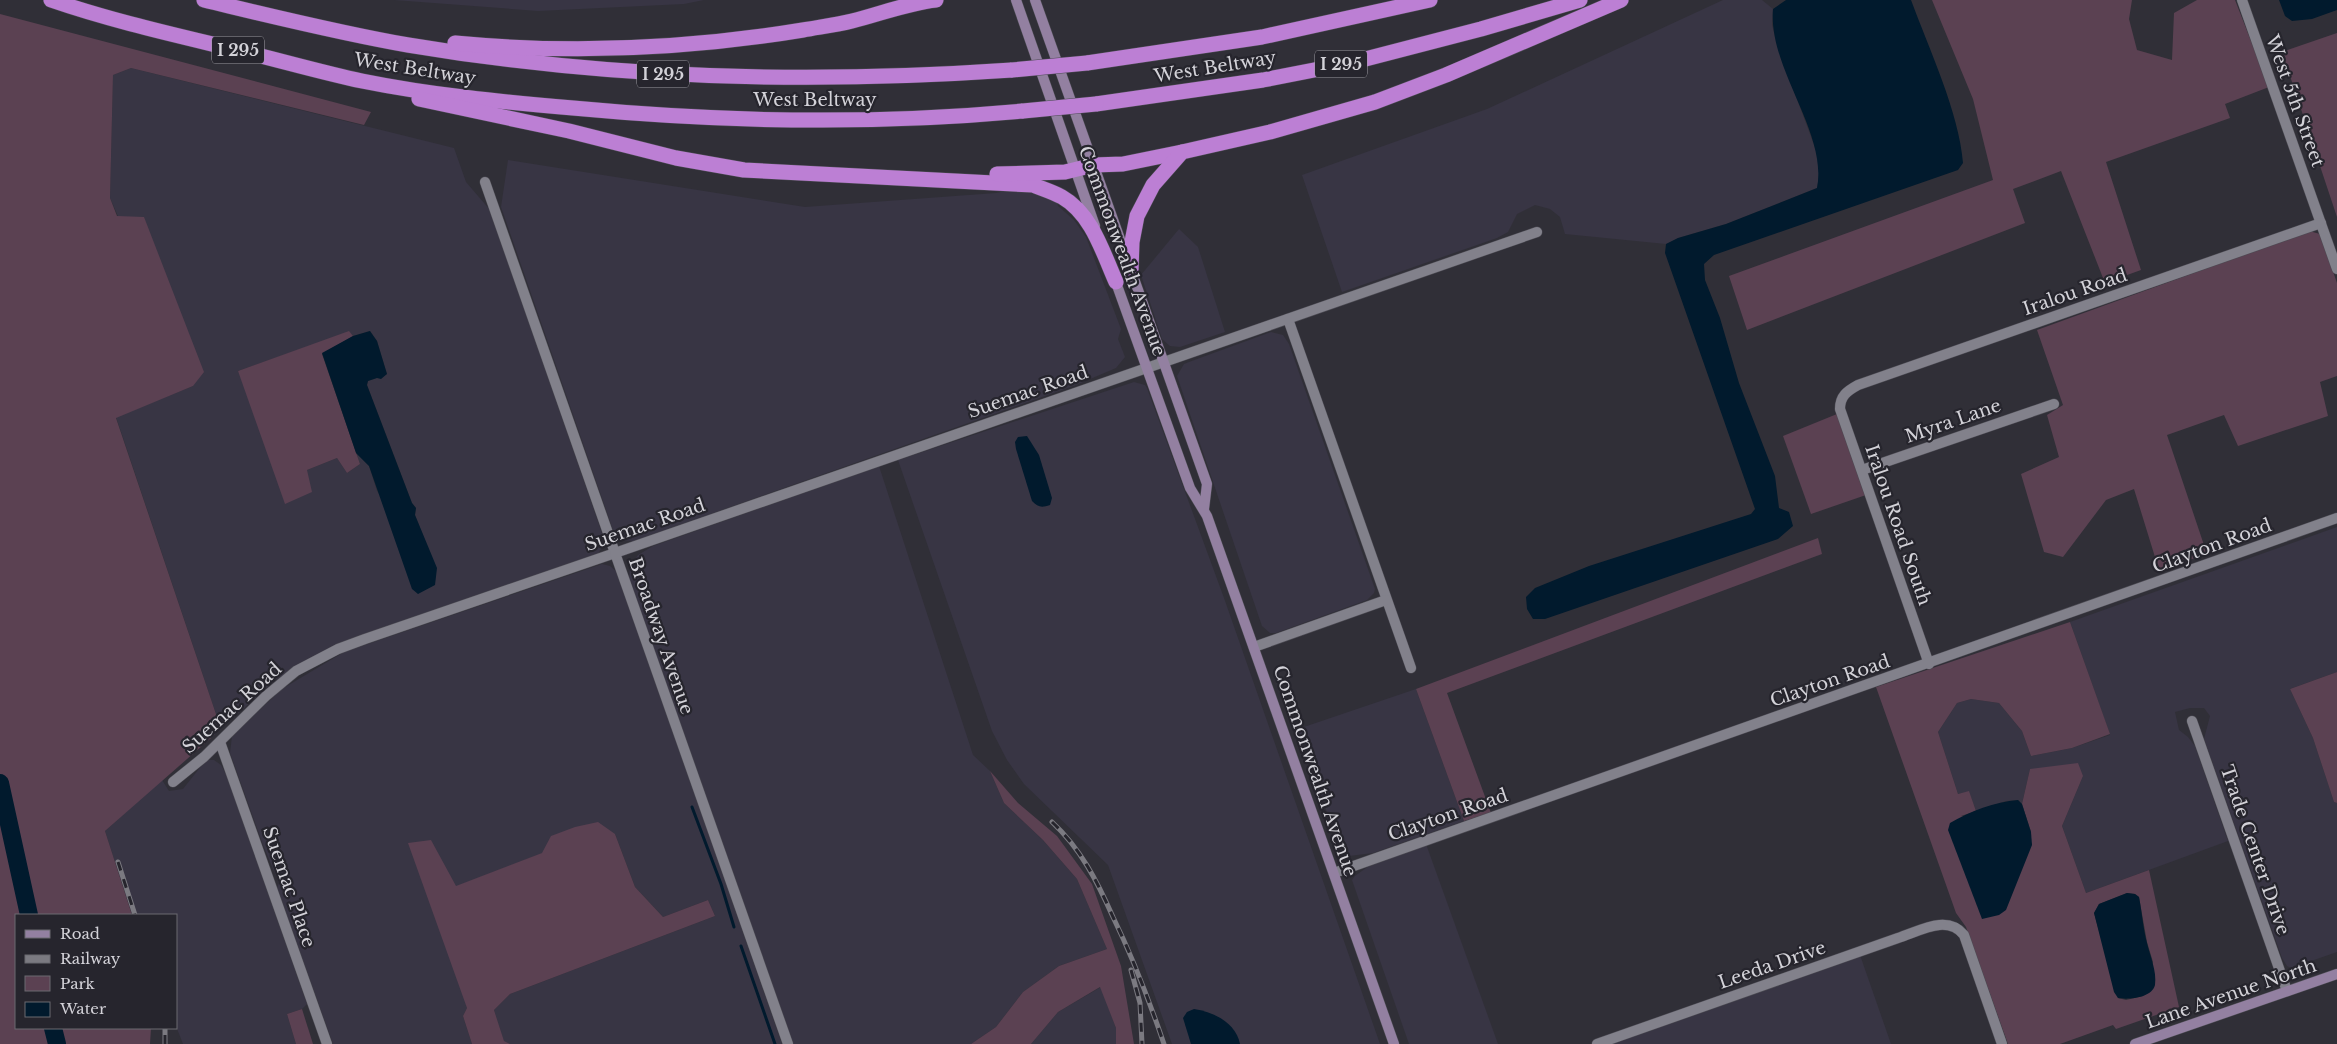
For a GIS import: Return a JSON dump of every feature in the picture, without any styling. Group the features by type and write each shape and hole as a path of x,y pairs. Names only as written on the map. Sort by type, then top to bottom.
{"highway":[{"name":"West Beltway","path":"51,0 166,33 363,81 506,102 678,116 836,120 977,115 1023,111 1096,104 1263,80 1350,63 1514,20 1580,0"},
{"name":"West Beltway","path":"204,0 317,27 482,56 561,66 678,76 766,78 896,78 1087,63 1271,36 1430,0"},
{"path":"317,27 381,31 438,41 507,48 598,49 664,46 756,37 852,21 929,0"},
{"path":"878,177 1047,173 1094,165 1123,164 1270,132 1375,102 1446,75 1621,0"},
{"path":"363,81 421,99 569,131 676,158 744,170 1033,185 1062,197 1076,207 1090,225 1116,282"},
{"path":"1131,271 1132,242 1136,216 1153,185 1182,152"}],"main road":[{"name":"Commonwealth Avenue","path":"1016,0 1190,488 1204,510 1254,647 1394,1044"},
{"name":"Commonwealth Avenue","path":"1035,0 1207,484 1204,510"},
{"name":"Lane Avenue North","path":"2135,1044 2153,1041 2337,974"}],"street":[{"name":"West 5th Street","path":"2242,0 2337,269"},
{"name":"Broadway Avenue","path":"485,182 788,1044"},
{"name":"Iralou Road","path":"1843,396 1849,390 1858,386 2321,223"},
{"name":"Suemac Road","path":"173,782 220,742 287,678 310,663 338,649 1537,232"},
{"path":"1288,319 1411,668"},
{"name":"Iralou Road South","path":"1843,396 1840,409 1929,664"},
{"name":"Myra Lane","path":"1862,470 2054,404"},
{"name":"Clayton Road","path":"1334,873 1929,664 2337,518"},
{"path":"1254,647 1386,600"},
{"name":"Trade Center Drive","path":"2192,721 2287,991"},
{"name":"Suemac Place","path":"220,742 327,1044"},
{"name":"Leeda Drive","path":"1596,1044 1940,924 1950,924 1958,928 1964,935 2002,1044"}],"shaded area":[{"path":"394,0 704,0 684,4 538,11"},
{"path":"1723,0 1762,0 1773,9 1772,25 1778,48 1817,153 1820,173 1817,188 1726,224 1678,238 1666,244 1565,234 1560,217 1550,209 1535,205 1517,214 1508,232 1497,238 1342,292 1302,175 1487,109"},
{"path":"131,68 454,148 466,182 490,210 603,536 602,547 598,554 335,645 275,680 211,738 217,717 116,417 193,386 110,198 113,75","holes":["370,331 377,341 387,374 368,381 367,385 412,503 416,508 415,515 435,567 377,491 369,466 356,453 360,464 347,473 337,458 307,470 238,371 349,332 353,336"]},
{"path":"508,160 805,207 996,193 1019,188 1057,201 1058,206 1074,220 1086,237 1121,329 1118,339 1125,357 1116,368 1076,385 634,541 621,540 614,533 501,207"},
{"path":"1179,229 1198,247 1225,332 1180,347 1170,346 1162,339 1141,275"},
{"path":"1271,332 1283,335 1289,344 1375,589 1374,593 1367,600 1276,633 1270,633 1262,626 1177,376 1184,364"},
{"path":"1134,382 1145,385 1147,388 1224,598 1380,1044 1172,1044 1108,865 1024,784 1007,760 992,731 898,460"},
{"path":"879,466 973,755 990,771 1004,803 1043,840 1077,879 1107,949 1059,966 1023,992 996,1027 971,1044 793,1044 629,579 630,567 638,555 653,546"},
{"path":"2337,527 2337,672 2290,689 2313,738 2334,802 2337,803 2337,952 2291,968 2287,966 2282,958 2204,739 2210,716 2204,708 2190,708 2175,712 2179,730 2195,746 2228,841 2086,893 2062,826 2083,776 2030,769 2022,804 2018,800 2006,801 1976,811 1969,792 1958,794 1938,732 1957,703 1971,699 1999,703 2022,731 2031,756 2072,748 2110,735 2070,622"},
{"path":"602,564 610,566 617,572 782,1044 510,1044 504,1042 494,1010 510,994 715,916 708,900 663,917 635,887 615,834 543,853 455,887 431,841 467,1008 463,1016 472,1044 333,1044 277,888 279,883 263,845 230,753 232,736 282,689 344,652"},
{"path":"1416,689 1464,821 1373,853 1349,856 1340,850 1298,729"},
{"path":"206,760 214,760 221,765 227,776 307,1004 302,1009 287,1014 296,1044 183,1044 177,1029 178,914 132,914 105,831 162,780 169,791 183,789"},
{"path":"1426,844 1498,1044 1409,1044 1352,880 1373,863"},
{"path":"1860,955 1891,1044 1606,1044"},
{"path":"1101,987 1116,1028 1116,1044 1031,1044 1058,1012"}],"green space":[{"path":"1932,0 2132,0 2129,19 2137,50 2172,60 2174,13 2197,0 2235,0 2269,87 2225,104 2230,118 2106,162 2141,270 2105,283 2061,171 2013,189 2025,223 1747,330 1729,276 1993,180 1973,99"},
{"path":"0,14 371,112 364,125 131,68 113,75 110,198 117,216 144,217 204,372 193,386 116,418 217,717 211,738 105,831 132,914 15,914 15,1029 151,1029 150,1044 0,1044"},
{"path":"2337,33 2337,217 2282,52"},
{"path":"2309,231 2320,234 2337,283 2337,376 2320,382 2328,416 2238,446 2224,415 2167,435 2207,554 2159,570 2134,489 2106,500 2063,557 2044,552 2021,474 2059,457 2047,415 2063,405 2037,330"},
{"path":"349,331 353,336 322,354 360,464 347,473 337,458 307,470 312,492 285,504 238,371"},
{"path":"1837,414 1866,495 1811,514 1783,436"},
{"path":"1818,538 1822,554 1447,693 1491,813 1464,821 1416,689"},
{"path":"2070,622 2110,734 2072,748 2031,756 2022,731 1999,703 1971,699 1957,703 1938,732 1958,794 1969,791 1976,811 1961,816 2031,832 2022,804 2030,769 2078,763 2083,776 2062,826 2086,893 2149,870 2179,1007 2116,1029 2113,1025 2060,1044 2008,1044 1966,927 1956,913 1876,687","holes":["2127,893 2135,894 2139,897 2147,942 2153,962 2143,996 2126,1000 2118,998 2094,913 2099,904"]},
{"path":"2337,672 2337,803 2334,802 2313,738 2290,689"},
{"path":"990,771 1018,803 1057,836 1092,884 1121,966 1134,1044 1116,1044 1116,1028 1100,987 1058,1012 1031,1044 971,1044 996,1027 1023,992 1059,966 1107,949 1077,879 1043,840 1004,803"},
{"path":"598,822 615,834 635,887 663,917 708,900 715,916 510,994 494,1010 504,1041 510,1044 472,1044 463,1016 467,1008 408,843 431,840 456,886 542,853 551,836 575,827"},
{"path":"302,1009 313,1044 296,1044 287,1014"}],"water":[{"path":"1786,0 1911,0 1950,102 1963,163 1958,170 1714,255 1704,264 1705,280 1720,318 1739,383 1775,476 1779,508 1789,512 1793,526 1778,539 1545,619 1533,619 1527,609 1526,597 1535,588 1589,566 1751,514 1755,509 1665,253 1666,244 1678,238 1726,224 1817,188 1818,167 1814,145 1779,54 1774,32 1773,9"},
{"path":"2279,0 2337,0 2337,10 2312,19 2292,21 2285,16"},
{"path":"370,331 377,341 387,374 381,379 377,378 368,381 367,385 412,503 416,508 415,515 437,568 435,585 418,594 412,589 369,466 356,453 322,353 353,336"},
{"path":"1027,436 1039,455 1052,498 1050,505 1040,506 1032,501 1015,442 1018,437"},
{"path":"2018,800 2022,804 2031,832 2032,845 2006,910 1999,915 1982,919 1948,830 1950,823 1983,808"},
{"path":"2127,893 2135,894 2139,897 2144,932 2154,969 2155,985 2145,995 2122,999 2118,998 2114,992 2094,913 2099,904"},
{"path":"1194,1009 1216,1016 1229,1024 1238,1037 1240,1044 1191,1044 1183,1018 1187,1012"}],"waterway":[{"path":"0,783 29,914"},
{"path":"692,807 721,884 734,927"},
{"path":"741,946 775,1044"},
{"path":"53,1029 57,1044"}],"railway":[{"path":"1052,822 1080,854 1101,891 1147,995 1164,1044"},
{"path":"118,862 135,914"},
{"path":"1131,970 1140,1003 1142,1044"},
{"path":"165,1029 165,1044"}]}
